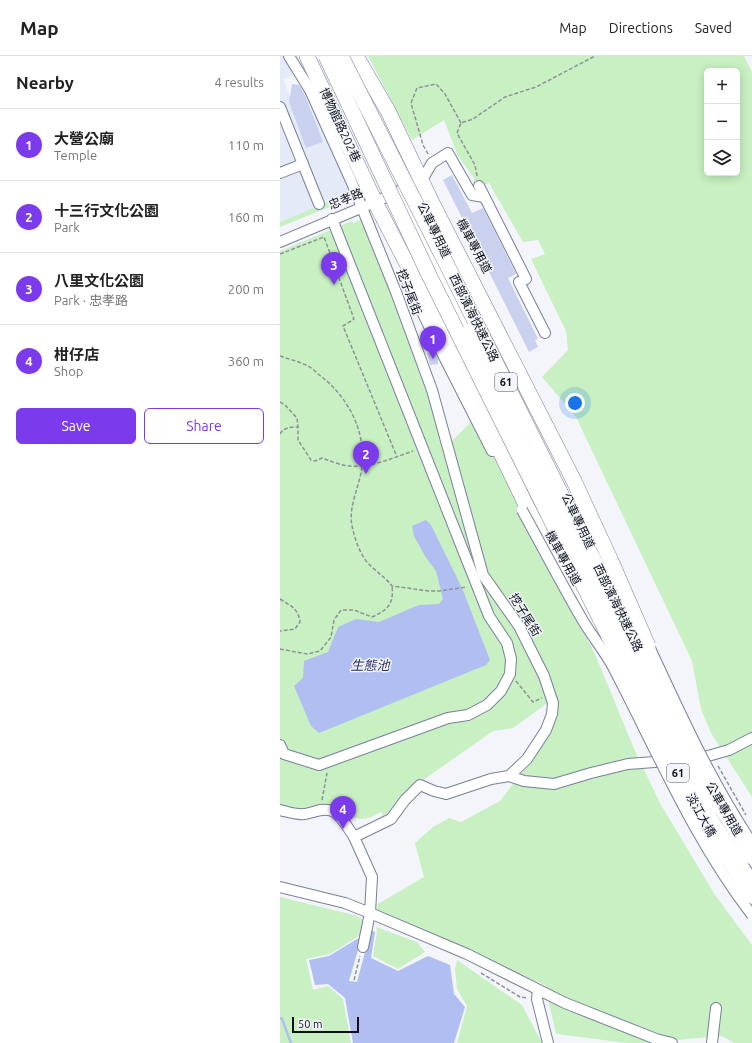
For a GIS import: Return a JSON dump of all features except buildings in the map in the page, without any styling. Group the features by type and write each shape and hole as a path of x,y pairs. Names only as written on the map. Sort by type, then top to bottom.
{"highway":[{"path":"307,56 369,204 527,507 566,578 587,621 612,644"},
{"name":"西部濱海快速公路","path":"326,56 429,274 612,644"},
{"name":"西部濱海快速公路","path":"342,56 668,709"},
{"path":"356,56 388,111 432,203 492,314 594,522 648,647 665,682 669,701 668,709"},
{"name":"淡江大橋","path":"612,644 660,739 709,830 752,896"},
{"name":"淡江大橋","path":"668,709 719,804 752,857"}],"street":[{"name":"博物館路202巷","path":"289,56 310,90 369,204"},
{"path":"280,107 319,204"},
{"path":"422,180 432,163 448,154 472,195 484,197"},
{"path":"280,173 303,164"},
{"name":"忠孝路","path":"280,242 400,191 422,180"},
{"path":"479,186 526,279 519,282 545,333"},
{"name":"公車專用道","path":"400,191 672,741 714,820 752,879"},
{"name":"挖子尾街","path":"369,204 432,390 483,575 519,626 544,676 551,694 553,704 552,714 546,730 528,759 509,776"},
{"path":"280,745 284,754 319,765 448,718 468,715 487,705 501,691 510,674 511,660 507,643 489,616 332,220"},
{"path":"492,314 579,481 646,640 690,735 725,799 752,843"},
{"name":"機車專用道","path":"442,342 522,510 582,620 612,666 652,747 695,828 734,892 752,915"},
{"path":"354,836 391,819 405,800 420,785 434,792 446,794 491,779 509,776 524,781 554,784 628,764 675,761 712,755 729,750 752,738"},
{"path":"280,810 295,814 306,814 327,810 333,811 347,825 354,836 372,876 370,913 363,947"},
{"path":"280,887 345,903 467,954 565,1003 656,1039 672,1043"},
{"path":"538,990 537,999 548,1043"},
{"path":"712,1043 716,1008"}],"path":[{"path":"479,186 475,165 457,133 461,123 473,119 505,97 536,87 594,56"},
{"path":"432,163 423,145 411,103 417,88 436,84 445,94 461,123"},
{"path":"280,254 324,237 354,319 344,326 396,457"},
{"path":"280,356 306,365 334,387 348,405 357,424 361,446 362,466 352,508 352,526 360,550 371,566 385,577 392,586 393,595 390,605 383,612 372,617 354,610 341,610 334,620 331,637 320,651 307,654 280,649"},
{"path":"280,402 285,405 297,418 298,440 311,460 315,461 322,458 347,466 362,466 422,448"},
{"path":"280,434 282,430 298,427"},
{"path":"392,586 439,591 466,587"},
{"path":"280,599 294,607 299,614 300,622 295,629 280,632"},
{"path":"510,674 533,702 551,694"},
{"path":"712,755 744,812"},
{"path":"327,810 322,804 322,798 330,761"},
{"path":"354,980 363,947"}],"shaded area":[{"path":"280,56 285,56 296,74 283,79 290,97 306,92 352,192 280,222"}],"green space":[{"path":"368,56 744,56 752,72 752,797 711,733 701,709 692,661 576,417 542,377 568,350 566,331 531,259 545,254 538,240 523,242 489,183 474,188 474,178 458,156 444,120 412,140"},
{"path":"352,192 354,197 280,227 280,222"},
{"path":"363,219 423,372 480,576 512,623 540,677 549,702 513,728 493,731 419,783 385,820 381,812 365,819 348,815 344,819 335,809 297,812 280,807 280,251 352,221 353,223"},
{"path":"476,417 522,515 595,654 635,751 661,805 715,895 752,945 752,1043 734,1043 722,1036 627,1043 556,1034 545,985 376,912 378,904 424,877 415,843 433,827 449,818 461,822 500,801 548,738 556,703 487,574 451,442"},
{"path":"280,897 354,915 362,919 364,927 362,934 330,954 306,959 313,990 328,986 343,999 351,1043 280,1043"},
{"path":"376,927 417,942 425,952 398,969 373,956 377,931"},
{"path":"457,960 522,1005 542,1043 457,1043 467,1006 457,989 455,969"}],"water":[{"name":"生態池","path":"426,520 431,525 462,588 490,660 486,665 319,733 311,726 294,686 303,678 304,661 328,652 338,627 356,619 379,622 419,605 439,604 443,599 436,571 425,556 414,536 412,526"},
{"path":"371,930 375,932 371,958 398,971 428,956 450,965 454,994 465,1007 454,1043 353,1043 345,998 328,984 315,985 309,960 329,956 362,936 349,981 357,982"}],"waterway":[{"path":"280,1018 282,1019 291,1043"}],"place":[{"name":"八里文化公園","path":"334,285"},
{"name":"大營公廟","path":"433,359"},
{"name":"十三行文化公園","path":"366,474"},
{"name":"柑仔店","path":"343,829"}]}
